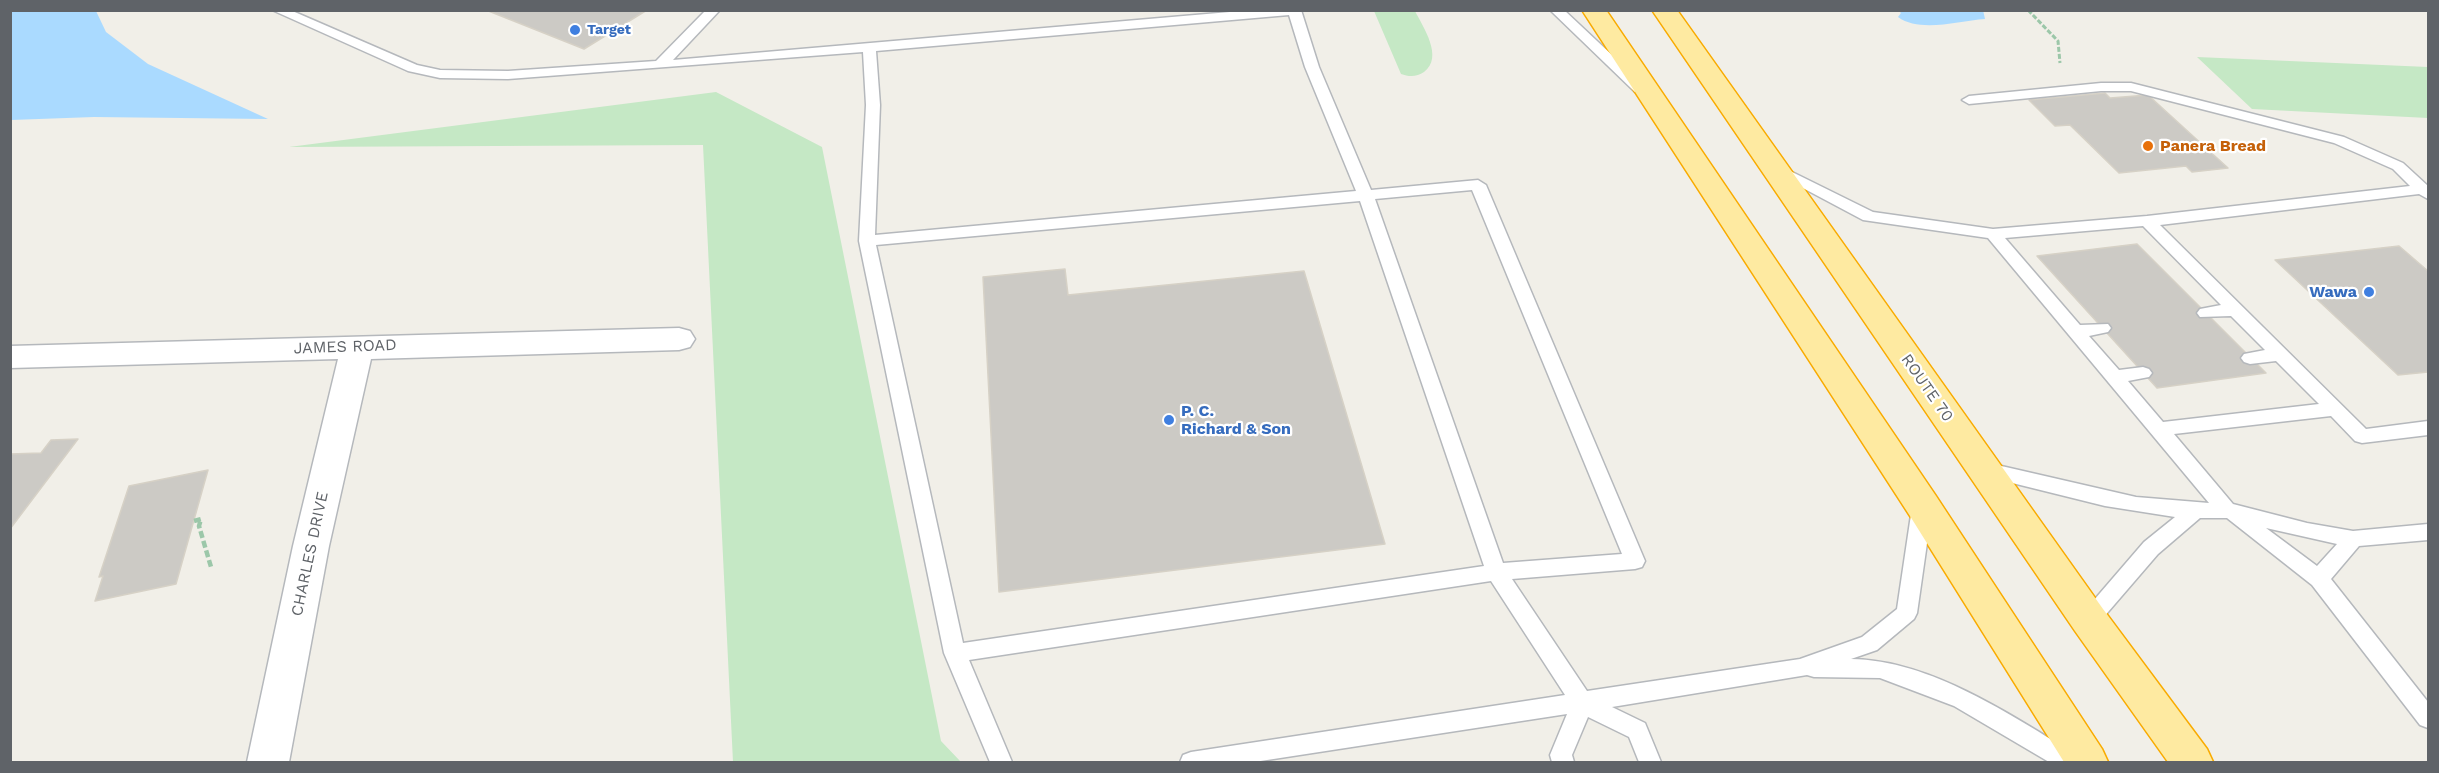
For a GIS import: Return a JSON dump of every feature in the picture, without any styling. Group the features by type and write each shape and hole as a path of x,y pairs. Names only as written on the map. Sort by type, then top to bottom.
{"highway":[{"path":"1594,10 1923,506 2087,762"},
{"name":"ROUTE 70","path":"1664,10 2090,621 2192,762"}],"street":[{"name":"JAMES ROAD","path":"10,357 679,339"},
{"name":"CHARLES DRIVE","path":"268,762 311,546 357,347"}],"lane":[{"path":"278,10 413,68 440,74 508,75 660,65 1294,11 1312,67 1365,194 1496,572 1583,703 1637,730 1650,762"},
{"path":"660,65 714,10"},
{"path":"1556,10 1658,107"},
{"path":"869,46 873,105 867,241 955,653 1001,762"},
{"path":"1969,100 2101,87 2131,87 2339,140 2398,166 2426,191"},
{"path":"1775,169 1869,216 1993,234 2147,221 2426,191"},
{"path":"867,241 1478,185 1635,561 1496,572 955,653"},
{"path":"2147,221 2362,436 2428,428"},
{"path":"1993,234 2227,510 2319,579 2428,718"},
{"path":"2206,313 2237,309"},
{"path":"2076,332 2102,328"},
{"path":"2250,358 2281,354"},
{"path":"2115,376 2143,373"},
{"path":"2160,429 2335,409"},
{"path":"1984,469 2194,513 2227,510 2307,531 2353,539 2428,532"},
{"path":"1800,668 1869,644 1907,613 1923,506"},
{"path":"2090,621 2151,548 2194,513"},
{"path":"2319,579 2353,539"},
{"path":"1191,762 1800,668 1880,669 1962,699 2069,762"},
{"path":"1563,762 1561,755 1583,703"}],"path":[{"path":"2028,10 2058,41 2060,72"},
{"path":"194,521 201,519 199,526 211,567"}],"green space":[{"path":"1374,11 1415,11 1427,33 1432,50 1430,66 1424,72 1413,76 1401,74"},
{"path":"2197,57 2428,67 2428,118 2252,109"},
{"path":"716,92 822,147 941,741 961,762 733,762 703,145 289,147"}],"water":[{"path":"1983,10 1985,19 1940,25 1917,24 1898,17 1901,13 1899,11"},
{"path":"10,11 96,11 106,32 148,64 268,119 94,117 11,120"}],"building":[{"name":"Target","path":"486,10 647,10 584,49"},
{"name":"Panera Bread","path":"2105,93 2110,98 2148,95 2228,168 2192,172 2186,166 2119,173 2070,125 2055,126 2029,100"},
{"path":"2137,244 2266,373 2157,388 2037,256"},
{"name":"Wawa","path":"2399,246 2428,271 2428,372 2398,375 2275,260"},
{"name":"P. C. Richard & Son","path":"1065,269 1068,295 1304,271 1385,544 999,592 983,277"},
{"path":"78,439 10,529 10,454 41,453 51,440"},
{"path":"208,470 176,584 95,601 103,576 99,577 129,486"}],"place":[{"name":"Target","path":"575,30"},
{"name":"Panera Bread","path":"2148,146"},
{"name":"Wawa","path":"2369,292"},
{"name":"P. C. Richard & Son","path":"1169,420"}]}
